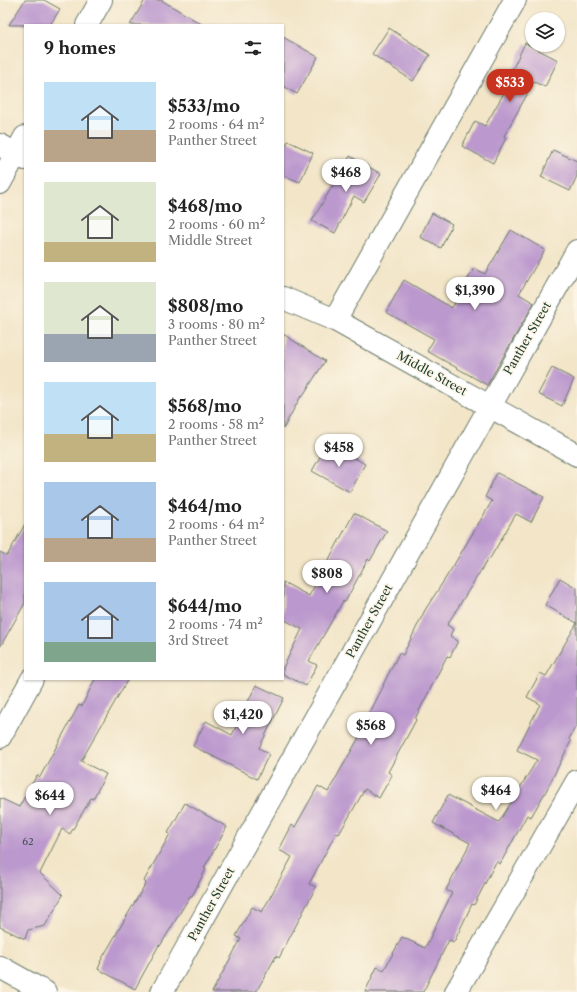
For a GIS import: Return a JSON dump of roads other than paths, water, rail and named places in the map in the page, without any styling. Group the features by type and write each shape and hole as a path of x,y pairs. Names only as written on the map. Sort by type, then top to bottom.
{"street":[{"path":"88,24 101,0"},
{"path":"335,320 515,0"},
{"path":"0,183 16,149"},
{"name":"Panther Street","path":"162,992 489,405 577,251"},
{"name":"Middle Street","path":"284,298 335,320 577,455"},
{"path":"0,737 31,680"},
{"path":"456,992 577,781"},
{"path":"0,967 45,992"}]}
